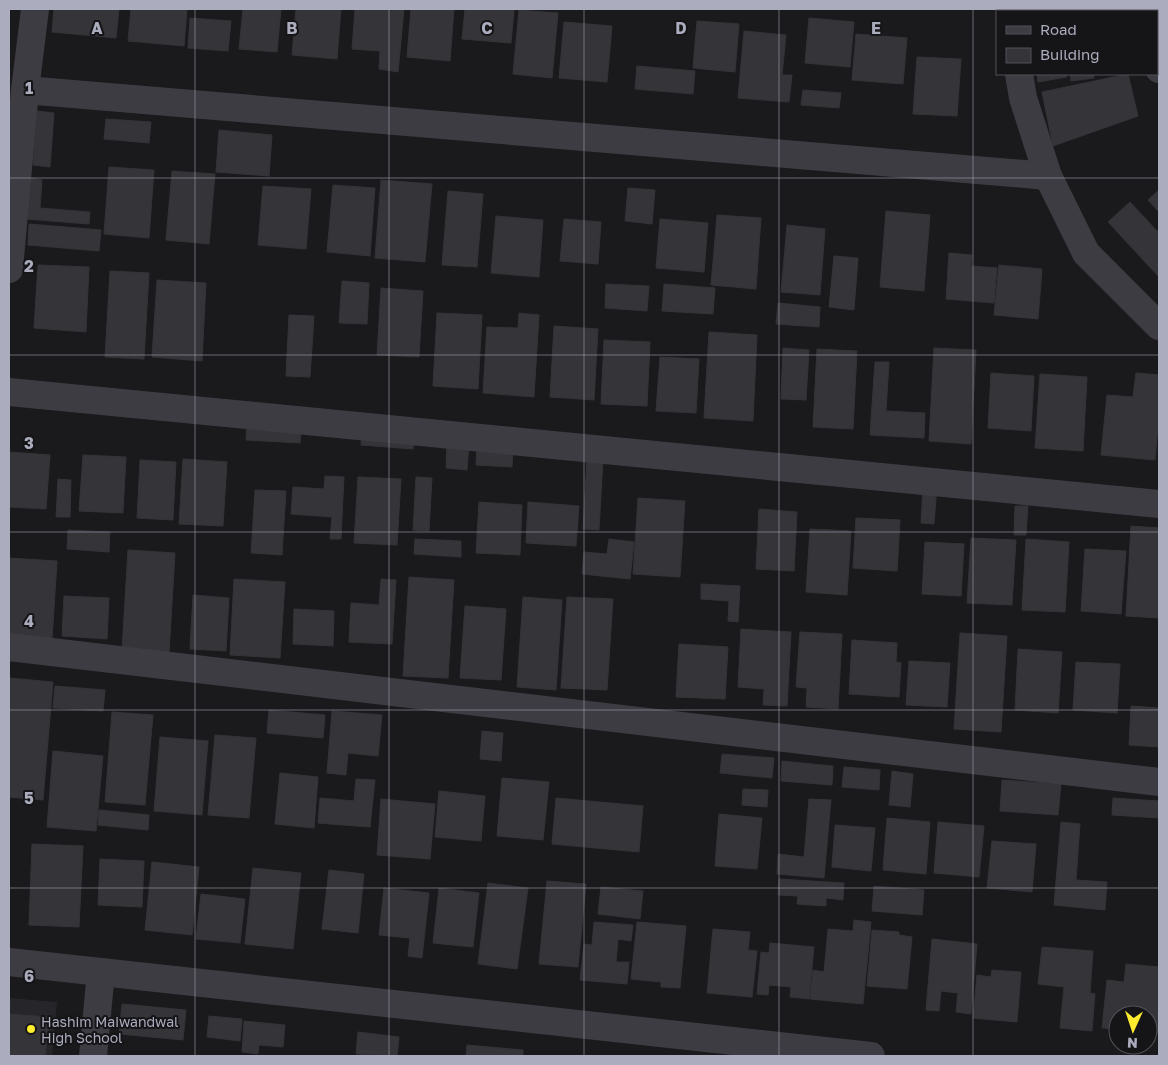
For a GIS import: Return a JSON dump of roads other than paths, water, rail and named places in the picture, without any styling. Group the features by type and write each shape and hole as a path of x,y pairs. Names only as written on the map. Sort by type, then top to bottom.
{"street":[{"path":"9,270 25,90 35,9"},
{"path":"1019,75 1023,98 1048,176 1086,253 1159,326"},
{"path":"25,90 1048,176"},
{"path":"9,392 1159,504"},
{"path":"9,647 1159,782"},
{"path":"9,962 871,1056"},
{"path":"93,1056 101,972"}],"place":[{"name":"Hashim Maiwandwal High School","path":"31,1029"}]}
